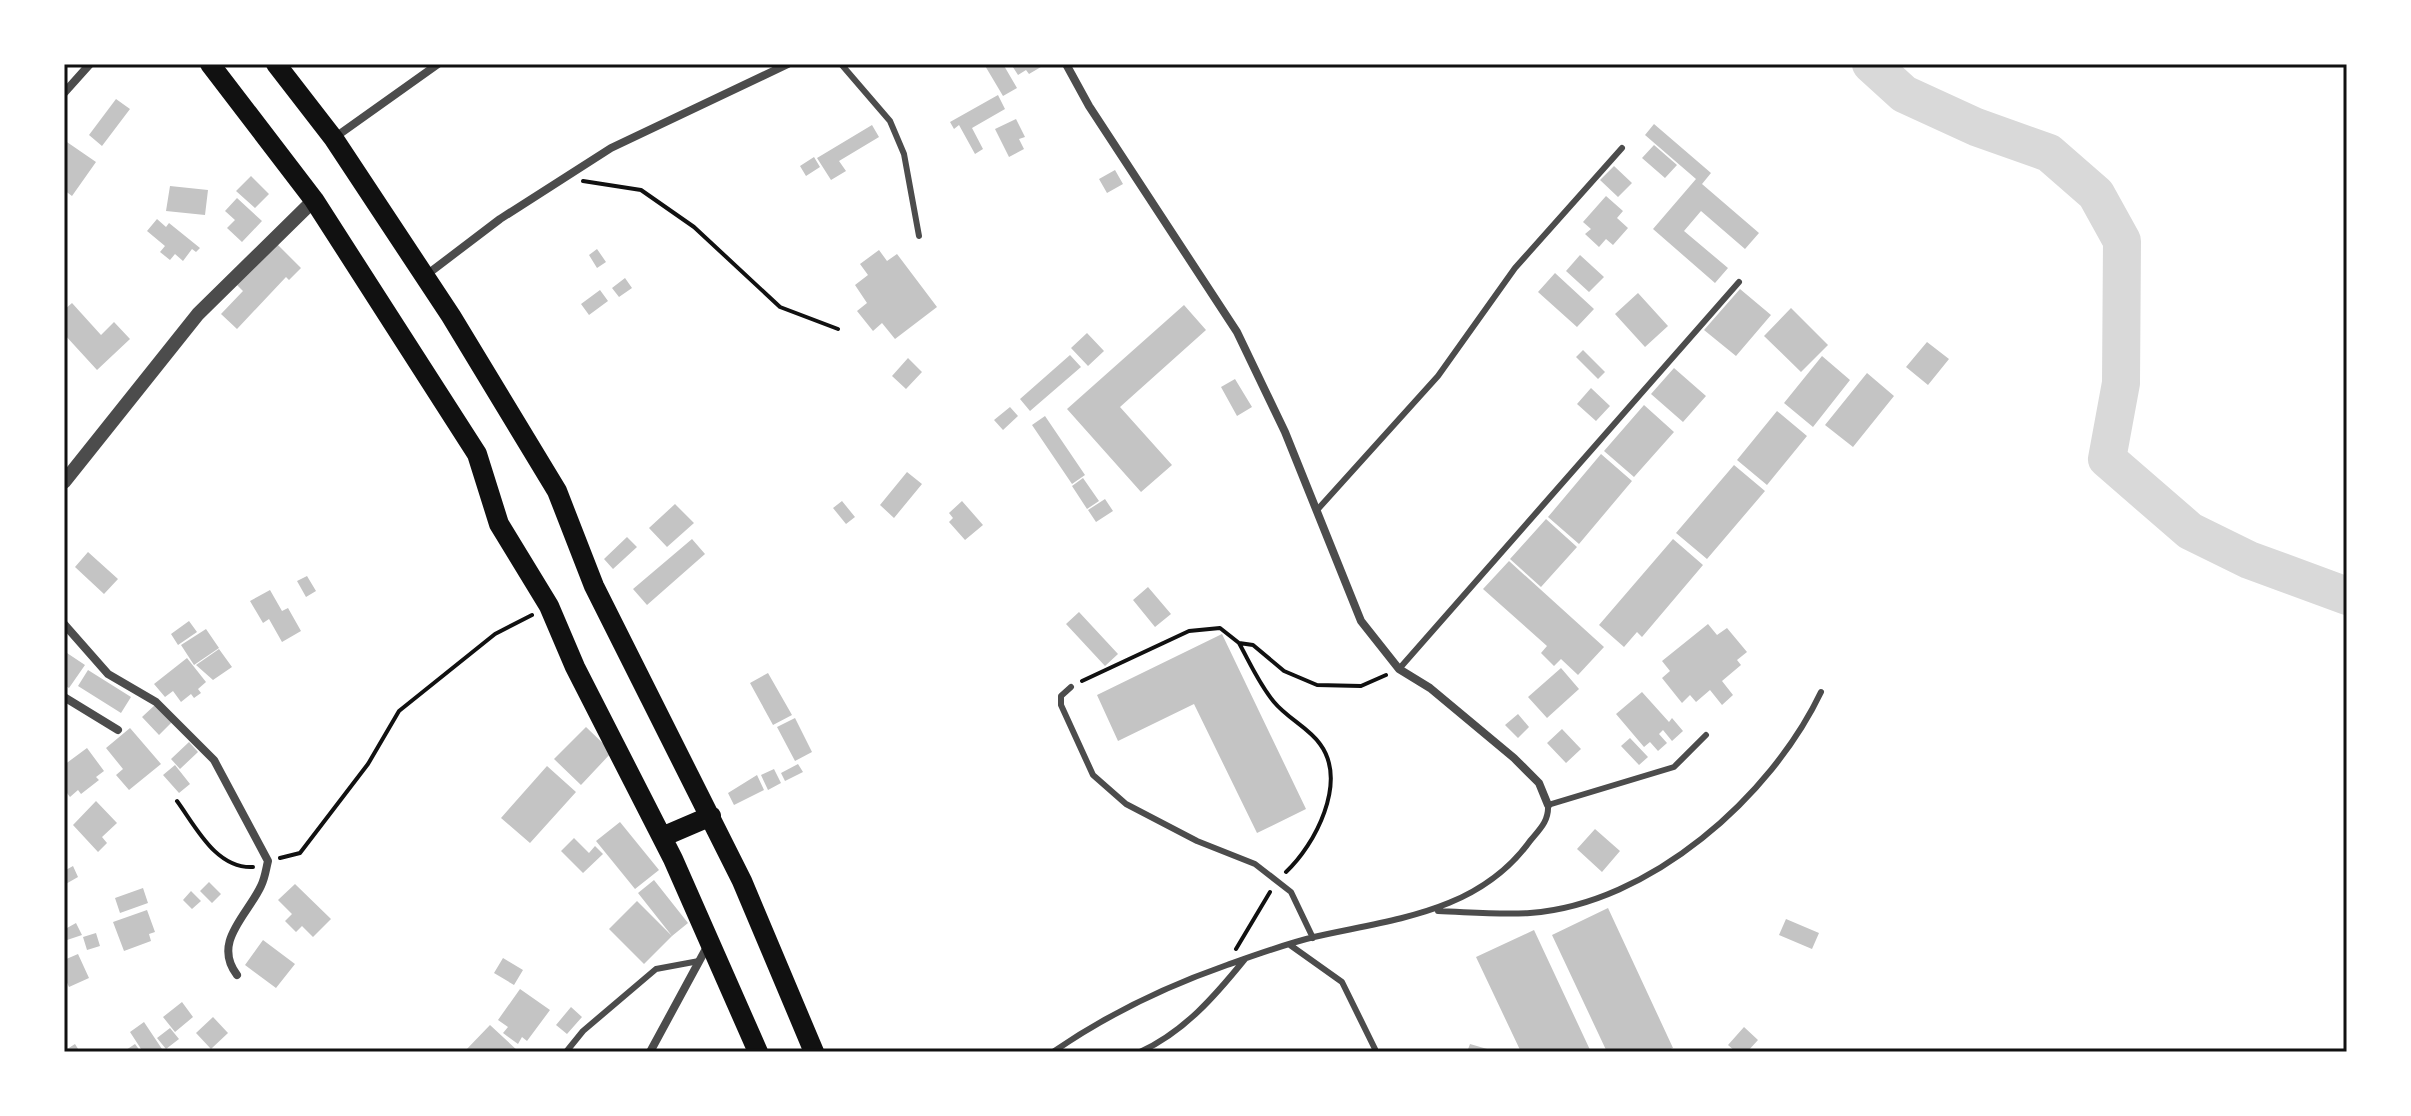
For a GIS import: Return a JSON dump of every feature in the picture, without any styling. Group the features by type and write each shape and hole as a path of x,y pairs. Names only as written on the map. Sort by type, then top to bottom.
{"highway":[{"path":"210,64 314,200 477,454 499,524 549,606 575,667 662,837 704,953 758,1052"},
{"path":"276,64 334,139 424,276 557,491 594,586 711,816 814,1052"},
{"path":"662,837 711,816"}],"street":[{"path":"64,93 90,64"},
{"path":"334,139 438,64"},
{"path":"424,276 561,178 611,148 788,64"},
{"path":"1066,64 1089,106 1237,332 1318,509 1361,621 1399,669 1430,688 1514,758 1539,783 1548,805"},
{"path":"64,482 198,314 314,200"},
{"path":"64,624 108,674 156,702 214,760 268,861 262,884 228,943 229,964 237,975"},
{"path":"64,697 118,730"},
{"path":"650,1052 704,953"}],"lane":[{"path":"841,64 890,121 904,154 919,236"},
{"path":"1318,509 1438,376 1515,268 1622,148"},
{"path":"1399,669 1739,282"},
{"path":"1071,687 1061,696 1061,705 1093,775 1126,804 1197,841 1255,864 1291,892 1313,938"},
{"path":"1053,1052 1170,988 1226,965 1313,938 1434,911 1530,913 1571,906 1629,883 1693,848 1739,806 1775,763 1812,711 1821,692"},
{"path":"1434,911 1470,893 1507,867 1549,817 1548,805 1674,767 1706,735"},
{"path":"1290,945 1342,982 1375,1049"},
{"path":"566,1052 583,1031 656,969 704,953"},
{"path":"1140,1052 1165,1041 1192,1018 1245,959"}],"path":[{"path":"561,178 641,190 694,227 780,307 838,329"},
{"path":"177,801 214,851 230,864 250,868 300,853 368,764 399,711 495,634 549,606"},
{"path":"1071,687 1189,631 1220,628 1239,643 1274,703 1320,743 1329,763 1327,806 1316,837 1277,881 1226,965"},
{"path":"1239,643 1253,645 1284,671 1317,685 1361,686 1399,669"}],"building":[{"path":"984,64 1003,64 1017,88 1003,96"},
{"path":"1011,64 1046,64 1029,74 1026,70 1018,75"},
{"path":"998,95 1005,109 972,128 983,149 975,154 959,125 954,129 950,122"},
{"path":"116,99 130,109 102,146 89,135"},
{"path":"1016,119 1025,137 1019,139 1024,149 1009,157 995,129"},
{"path":"1654,124 1711,173 1702,184 1759,233 1745,249 1701,211 1684,231 1728,268 1715,283 1653,229 1696,179 1645,135"},
{"path":"872,125 879,137 839,161 846,171 831,180 817,158"},
{"path":"64,140 96,162 72,196 64,190"},
{"path":"1654,145 1677,165 1665,178 1642,158"},
{"path":"814,157 820,167 806,176 800,166"},
{"path":"1614,166 1632,183 1618,197 1600,180"},
{"path":"1115,170 1123,184 1107,193 1099,179"},
{"path":"251,176 269,194 255,208 236,191"},
{"path":"170,186 208,190 205,215 166,211"},
{"path":"1606,196 1623,211 1617,218 1628,228 1613,245 1606,239 1599,247 1585,234 1591,229 1583,222"},
{"path":"237,198 262,221 242,242 227,228 235,220 225,211"},
{"path":"157,219 166,227 169,223 200,248 196,252 192,249 183,261 175,254 170,260 160,252 165,246 147,231"},
{"path":"276,243 301,268 289,280 286,277 237,329 221,314 243,291 237,285"},
{"path":"597,249 606,262 597,268 589,255"},
{"path":"879,250 887,261 897,254 937,307 895,339 882,323 873,331 857,311 867,303 855,285 868,275 860,264"},
{"path":"1580,255 1604,277 1589,292 1566,271"},
{"path":"1555,273 1594,309 1577,327 1538,292"},
{"path":"625,278 632,288 619,297 612,288"},
{"path":"1740,289 1771,315 1736,356 1704,330"},
{"path":"600,290 608,301 589,315 581,304"},
{"path":"1638,293 1668,326 1645,347 1615,314"},
{"path":"72,303 101,335 114,322 130,339 97,370 64,334 64,310"},
{"path":"1184,305 1206,330 1120,407 1172,465 1141,492 1067,409"},
{"path":"1791,308 1828,345 1801,372 1764,336"},
{"path":"1087,333 1104,351 1088,366 1071,348"},
{"path":"1927,342 1949,359 1928,385 1906,367"},
{"path":"1583,350 1605,372 1598,379 1576,357"},
{"path":"1070,355 1081,367 1030,411 1020,399"},
{"path":"1822,356 1850,380 1813,427 1784,403"},
{"path":"908,358 922,372 906,389 892,376"},
{"path":"1674,368 1706,396 1683,422 1651,394"},
{"path":"1867,373 1894,396 1853,447 1825,425"},
{"path":"1235,379 1252,407 1237,416 1221,387"},
{"path":"1591,388 1610,406 1596,421 1577,404"},
{"path":"1644,405 1674,432 1634,477 1604,451"},
{"path":"1010,407 1018,416 1003,430 994,420"},
{"path":"1777,411 1807,436 1767,485 1737,460"},
{"path":"1045,416 1085,475 1072,484 1032,425"},
{"path":"1601,454 1632,481 1579,544 1548,517"},
{"path":"1734,465 1765,491 1707,559 1676,533"},
{"path":"907,472 922,484 894,518 880,505"},
{"path":"1083,478 1099,501 1087,509 1072,486"},
{"path":"1105,499 1113,511 1096,522 1088,510"},
{"path":"842,501 855,517 846,524 833,508"},
{"path":"962,501 983,525 965,540 949,522 953,518 949,513"},
{"path":"675,504 694,523 667,547 649,528"},
{"path":"1546,519 1577,547 1541,587 1510,559"},
{"path":"627,537 637,547 613,569 604,559"},
{"path":"692,539 705,554 647,605 633,589"},
{"path":"1673,539 1703,565 1642,637 1637,632 1624,647 1599,625"},
{"path":"88,552 118,579 104,594 75,567"},
{"path":"1509,561 1604,647 1578,675 1561,659 1554,666 1541,653 1547,646 1483,589"},
{"path":"307,576 316,591 306,597 297,581"},
{"path":"1148,587 1171,614 1155,627 1133,600"},
{"path":"270,590 282,611 288,608 301,631 282,642 269,619 263,623 250,601"},
{"path":"1079,612 1118,654 1105,666 1066,624"},
{"path":"189,621 197,632 178,645 171,634"},
{"path":"1708,624 1717,635 1727,628 1747,652 1737,660 1741,665 1722,681 1733,695 1722,705 1710,690 1696,702 1690,695 1682,703 1662,678 1670,671 1662,661"},
{"path":"206,629 219,648 194,665 181,645"},
{"path":"1222,634 1306,809 1257,833 1194,704 1118,741 1097,695"},
{"path":"219,649 232,667 213,680 196,665"},
{"path":"64,651 85,665 69,688 64,685"},
{"path":"187,658 206,682 198,689 201,693 194,698 191,694 181,702 173,691 165,697 154,684"},
{"path":"1561,668 1579,689 1547,718 1528,697"},
{"path":"88,670 131,697 121,713 78,686"},
{"path":"768,673 792,715 773,725 750,683"},
{"path":"1642,692 1669,722 1672,718 1683,731 1672,741 1663,730 1659,734 1667,743 1658,751 1650,742 1644,747 1616,714"},
{"path":"156,704 172,722 159,735 142,717"},
{"path":"1518,714 1529,727 1518,738 1505,725"},
{"path":"795,718 812,752 795,761 777,727"},
{"path":"586,727 612,752 581,785 554,759"},
{"path":"130,728 161,764 129,790 116,775 123,769 106,748"},
{"path":"1562,729 1581,749 1566,763 1547,743"},
{"path":"1630,738 1648,757 1639,765 1621,746"},
{"path":"189,742 198,752 180,769 171,759"},
{"path":"87,748 104,771 96,777 99,780 81,794 78,790 70,797 64,789 64,765"},
{"path":"798,764 803,772 785,781 781,773"},
{"path":"175,765 190,784 179,793 163,775"},
{"path":"547,766 576,792 530,843 501,818"},
{"path":"774,769 781,783 768,790 761,775"},
{"path":"757,775 764,790 734,805 728,793"},
{"path":"96,801 117,823 102,837 107,843 98,852 73,825"},
{"path":"620,822 659,870 635,889 596,841"},
{"path":"1595,829 1620,851 1602,872 1577,849"},
{"path":"574,838 589,853 595,846 603,854 583,873 561,851"},
{"path":"73,866 78,877 64,885 64,871"},
{"path":"654,880 688,923 672,936 638,893"},
{"path":"209,882 221,894 212,903 200,891"},
{"path":"295,884 331,919 313,937 302,926 296,932 285,921 292,914 278,900"},
{"path":"143,888 148,903 120,913 115,898"},
{"path":"191,891 201,901 192,909 183,900"},
{"path":"637,901 672,936 644,964 609,929"},
{"path":"1608,908 1673,1048 1664,1052 1607,1052 1552,935"},
{"path":"147,910 155,932 149,934 151,941 124,951 113,922"},
{"path":"1786,919 1819,933 1812,949 1779,935"},
{"path":"64,923 67,928 76,923 82,935 64,941"},
{"path":"1534,930 1591,1052 1521,1052 1476,957"},
{"path":"96,933 100,946 87,950 83,937"},
{"path":"263,940 295,964 276,988 245,965"},
{"path":"78,954 89,978 69,987 64,976 64,960"},
{"path":"503,958 523,970 514,985 494,973"},
{"path":"520,989 550,1010 527,1041 522,1037 518,1044 503,1033 508,1027 498,1020"},
{"path":"182,1002 193,1017 175,1032 163,1017"},
{"path":"571,1007 582,1017 567,1034 556,1025"},
{"path":"213,1017 228,1033 211,1049 196,1033"},
{"path":"144,1022 164,1052 143,1052 130,1032"},
{"path":"490,1025 519,1052 464,1052"},
{"path":"1744,1027 1758,1040 1747,1052 1736,1052 1728,1045"},
{"path":"170,1028 179,1039 166,1049 157,1038"},
{"path":"75,1044 80,1052 64,1052 64,1051"},
{"path":"135,1044 141,1052 123,1052"},
{"path":"1470,1044 1494,1051 1494,1052 1467,1052"}],"waterway":[{"path":"1871,64 1904,94 1976,127 2049,153 2096,194 2122,241 2121,383 2107,459 2190,531 2249,560 2347,596"}]}
